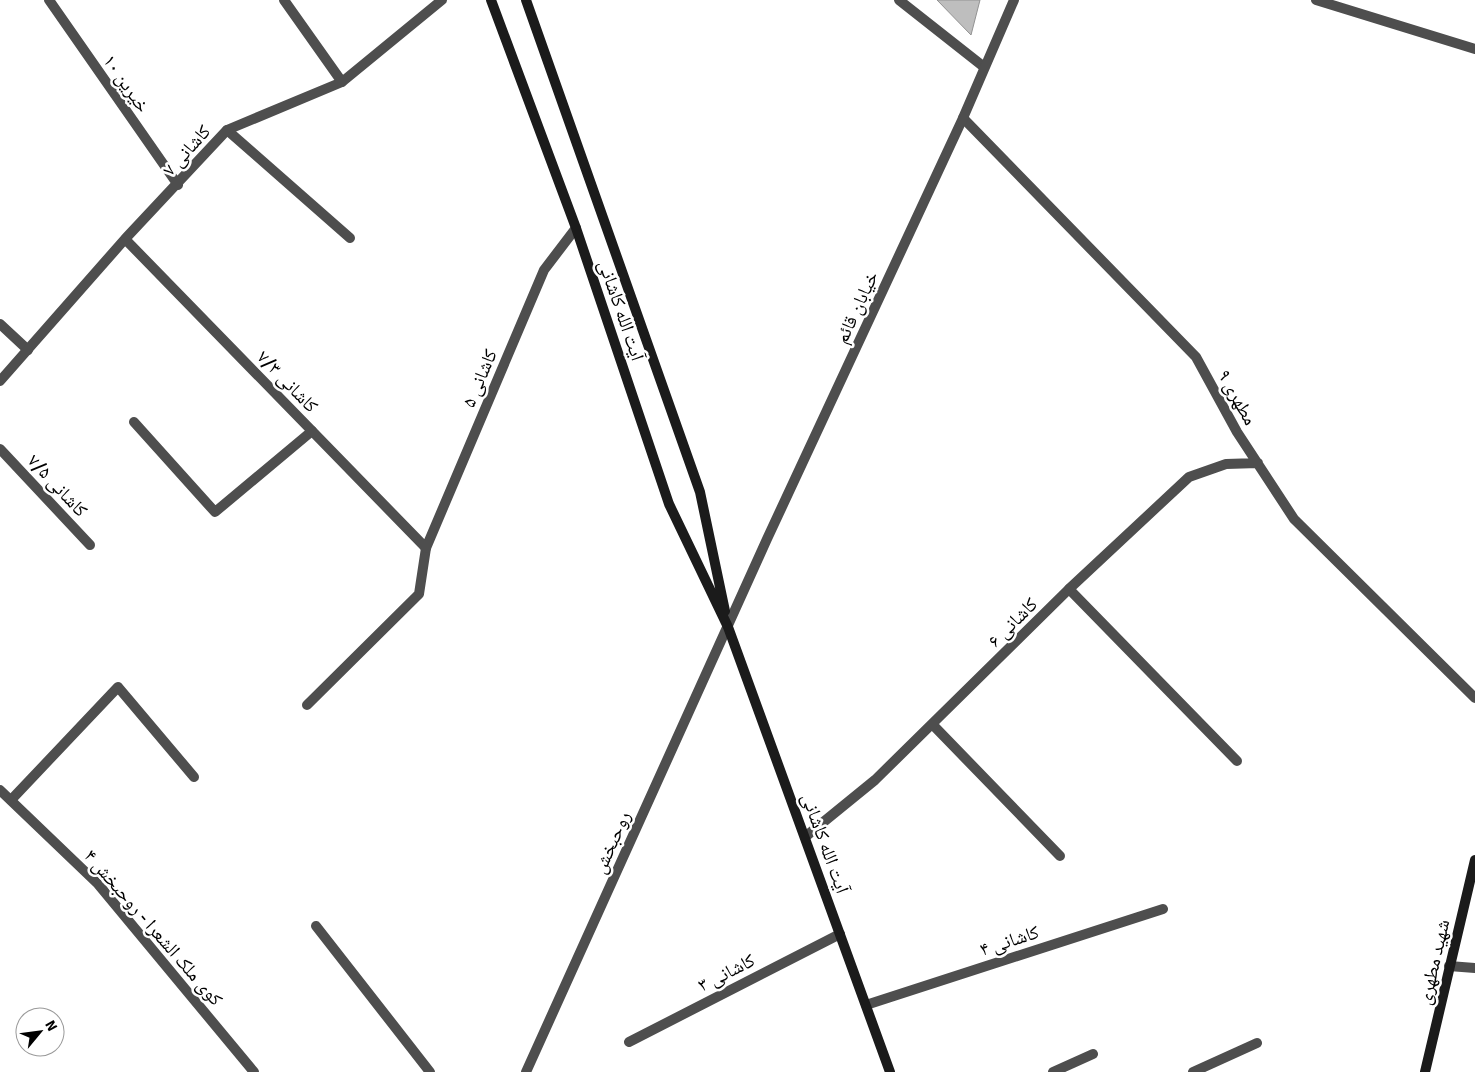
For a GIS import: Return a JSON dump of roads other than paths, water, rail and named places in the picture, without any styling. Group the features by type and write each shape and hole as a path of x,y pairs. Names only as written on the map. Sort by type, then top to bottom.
{"main road":[{"name":"آیت الله کاشانی","path":"491,0 576,228 669,504 728,627 890,1072"},
{"name":"آیت الله کاشانی","path":"526,0 700,492 728,627"},
{"name":"شهید مطهری","path":"1425,1072 1475,860"}],"street":[{"name":"خیرین ۱۰","path":"49,0 178,185"},
{"path":"284,0 342,82"},
{"name":"کاشانی ۷","path":"0,381 125,239 178,185 227,130 342,82 442,0"},
{"path":"900,0 984,67"},
{"name":"خیابان قائم","path":"728,627 767,538 963,118 1014,0"},
{"path":"1316,0 1475,49"},
{"name":"مطهری ۹","path":"963,118 1196,357 1237,432 1294,519 1475,698"},
{"path":"227,130 350,238"},
{"name":"کاشانی ۵","path":"307,706 418,594 426,548 544,270 576,228"},
{"name":"کاشانی ۷/۳","path":"125,239 426,548"},
{"path":"0,324 28,350"},
{"path":"134,422 215,512 312,431"},
{"name":"کاشانی ۷/۵","path":"0,448 90,545"},
{"name":"کاشانی ۶","path":"805,837 875,780 1069,589 1189,477 1226,464 1258,463"},
{"path":"1069,589 1237,761"},
{"name":"روحبخش","path":"526,1072 728,627"},
{"path":"10,800 118,687 194,777"},
{"path":"933,725 1060,856"},
{"name":"کوی ملک الشعرا - روحبخش ۴","path":"0,790 98,884 254,1072"},
{"name":"کاشانی ۴","path":"866,1005 1163,909"},
{"path":"316,926 430,1072"},
{"name":"کاشانی ۳","path":"629,1042 840,934"},
{"path":"1450,966 1475,968"},
{"path":"1193,1072 1257,1042"},
{"path":"1053,1072 1093,1054"}]}
